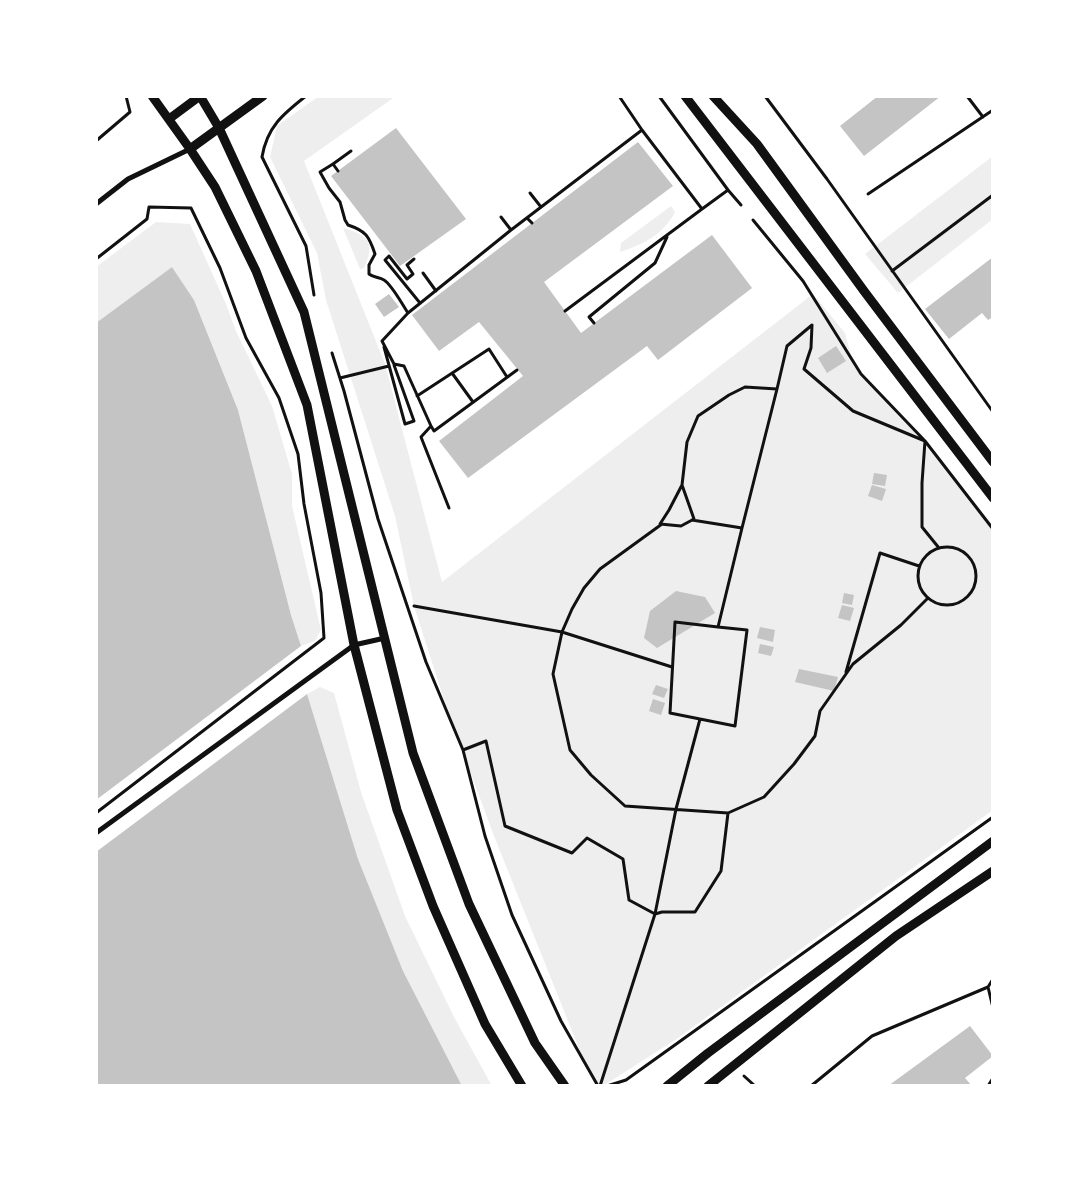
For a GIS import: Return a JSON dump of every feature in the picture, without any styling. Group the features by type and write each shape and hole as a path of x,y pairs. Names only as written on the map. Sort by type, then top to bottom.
{"street":[{"path":"152,96 215,186 256,271 307,404 354,644 397,810 430,898 485,1024 522,1086"},
{"path":"168,119 200,96 219,128 304,312 413,754 469,904 534,1043 565,1086"},
{"path":"96,204 128,179 190,149 262,96"},
{"path":"686,96 993,498"},
{"path":"713,96 757,144 864,291 993,462"},
{"path":"96,834 354,644 385,638"},
{"path":"667,1086 993,841"},
{"path":"708,1086 896,936 993,871"}],"path":[{"path":"96,141 130,112 126,96"},
{"path":"306,96 282,115 265,141 262,156 306,246 316,299"},
{"path":"619,96 642,130 702,209"},
{"path":"659,96 728,190 741,204"},
{"path":"765,96 827,178 993,412"},
{"path":"967,96 983,117"},
{"path":"868,194 993,110"},
{"path":"382,341 420,303 511,230 642,130"},
{"path":"351,151 320,172 340,202 344,220 348,225 360,229 370,239 375,254 369,265 369,274 374,278 382,279 388,284 408,313"},
{"path":"333,164 338,171"},
{"path":"564,311 728,190"},
{"path":"530,193 541,207"},
{"path":"892,271 993,195"},
{"path":"96,260 147,218 149,208 191,208 220,268 246,338 279,398 298,454 304,504 321,593 324,638 96,813"},
{"path":"501,217 511,230"},
{"path":"527,218 532,223"},
{"path":"753,220 803,281 861,374 925,441 993,529"},
{"path":"594,323 589,318 655,263 668,234"},
{"path":"413,258 407,265 413,274 407,279 389,256 385,260 420,303"},
{"path":"424,273 436,291"},
{"path":"718,627 787,346 812,324 812,348 804,368 852,411 925,441"},
{"path":"382,341 394,364 414,421 405,424 382,341"},
{"path":"417,396 489,349 507,377"},
{"path":"332,352 378,519 426,662 462,750 485,836 512,915 561,1021 599,1086"},
{"path":"394,364 404,366 434,431 518,370"},
{"path":"340,378 389,366"},
{"path":"452,374 473,402"},
{"path":"777,389 745,386 729,394 698,416 687,442 682,485 670,510 660,524 600,568 584,588 562,632 553,674 570,750 591,776 625,806 728,813 764,797 794,764 814,736 820,711 853,664 901,625 928,598"},
{"path":"431,426 421,437 449,508"},
{"path":"925,441 922,483 922,527 939,548"},
{"path":"682,485 694,519"},
{"path":"660,524 681,526 694,519 742,528"},
{"path":"948,547 965,554 972,562 975,571 975,581 969,594 957,603 937,604 922,592 918,584 920,566 930,552 939,548 948,547"},
{"path":"846,675 880,553 920,566"},
{"path":"414,606 562,632 672,667"},
{"path":"675,622 747,630 734,726 670,713 672,667 675,622"},
{"path":"599,1086 655,914 676,809 700,719"},
{"path":"462,750 486,741 505,826 572,853 587,838 623,859 629,900 655,914 662,912 695,912 722,871 728,813"},
{"path":"607,1086 626,1080 993,817"},
{"path":"811,1086 872,1036 988,987 993,979"},
{"path":"988,987 993,1008"},
{"path":"988,1086 993,1078"}],"shaded area":[{"path":"319,96 396,96 304,161 385,364 442,582 813,294 845,333 854,366 898,416 925,441 993,527 993,810 678,1038 603,1086 598,1086 586,1066 494,836 447,709 414,606 395,516 326,300 317,253 270,157 277,126"},
{"path":"993,156 993,219 898,293 865,254"},
{"path":"671,206 675,212 659,233 637,246 620,252 621,243"},
{"path":"156,222 190,224 236,331 272,406 292,474 292,506 321,630 315,641 301,646 291,615 238,410 194,300 172,267 96,323 96,267"},
{"path":"343,228 359,234 367,241 369,252 364,268 360,269"},
{"path":"320,687 334,693 361,792 405,916 454,1017 492,1086 462,1086 403,971 358,859 307,694"}],"building":[{"path":"878,96 941,96 864,156 840,126"},
{"path":"396,128 466,219 400,266 331,176"},
{"path":"638,142 673,186 544,282 581,333 712,235 752,288 658,360 647,346 468,478 439,441 523,376 479,322 439,351 412,315"},
{"path":"993,257 993,317 988,320 982,313 949,339 925,309"},
{"path":"172,267 194,300 238,410 291,615 301,646 96,800 96,323"},
{"path":"389,294 399,307 384,317 375,304"},
{"path":"836,346 846,361 827,373 818,358"},
{"path":"874,473 887,475 885,486 872,484"},
{"path":"872,485 886,489 882,501 868,496"},
{"path":"676,591 705,597 715,613 657,648 644,638 650,611"},
{"path":"844,593 854,595 852,605 842,603"},
{"path":"842,605 854,608 850,621 838,618"},
{"path":"760,627 775,630 773,642 757,638"},
{"path":"760,644 774,647 771,656 758,653"},
{"path":"799,669 838,677 834,691 795,682"},
{"path":"656,685 668,689 664,698 652,694"},
{"path":"307,694 358,859 403,971 462,1086 96,1086 96,852"},
{"path":"653,699 665,703 661,715 649,711"},
{"path":"970,1026 993,1056 965,1078 972,1086 888,1086"}]}
